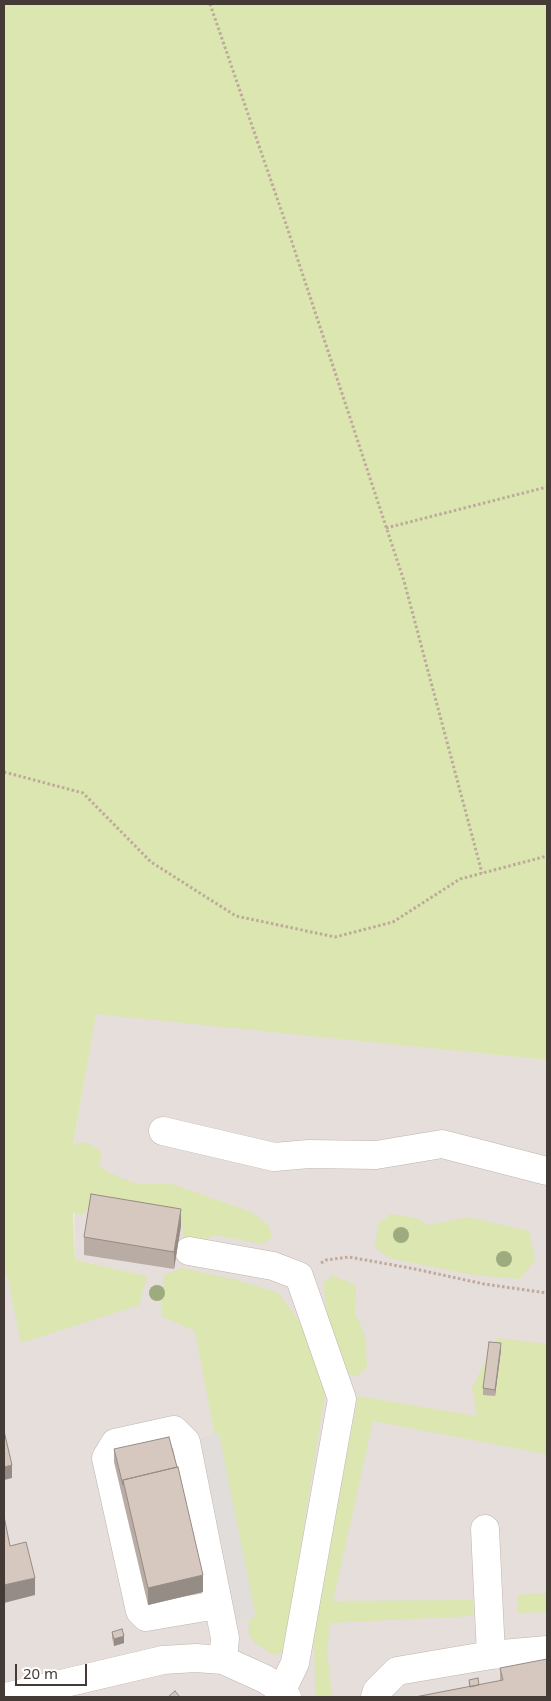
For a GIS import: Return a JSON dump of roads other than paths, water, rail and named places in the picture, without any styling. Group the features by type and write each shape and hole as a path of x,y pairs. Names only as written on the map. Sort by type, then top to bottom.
{"street":[{"path":"163,1131 274,1157 309,1154 376,1155 442,1144 547,1171"},
{"path":"6,1697 163,1660 196,1658 224,1660 265,1678 284,1693 295,1663 342,1399 299,1276 273,1266 189,1251"},
{"path":"217,1605 146,1617 140,1611 106,1458 115,1443 174,1430 186,1442 225,1638 224,1660"},
{"path":"485,1529 491,1655"},
{"path":"375,1697 378,1691 398,1671 491,1655 547,1650"}]}
